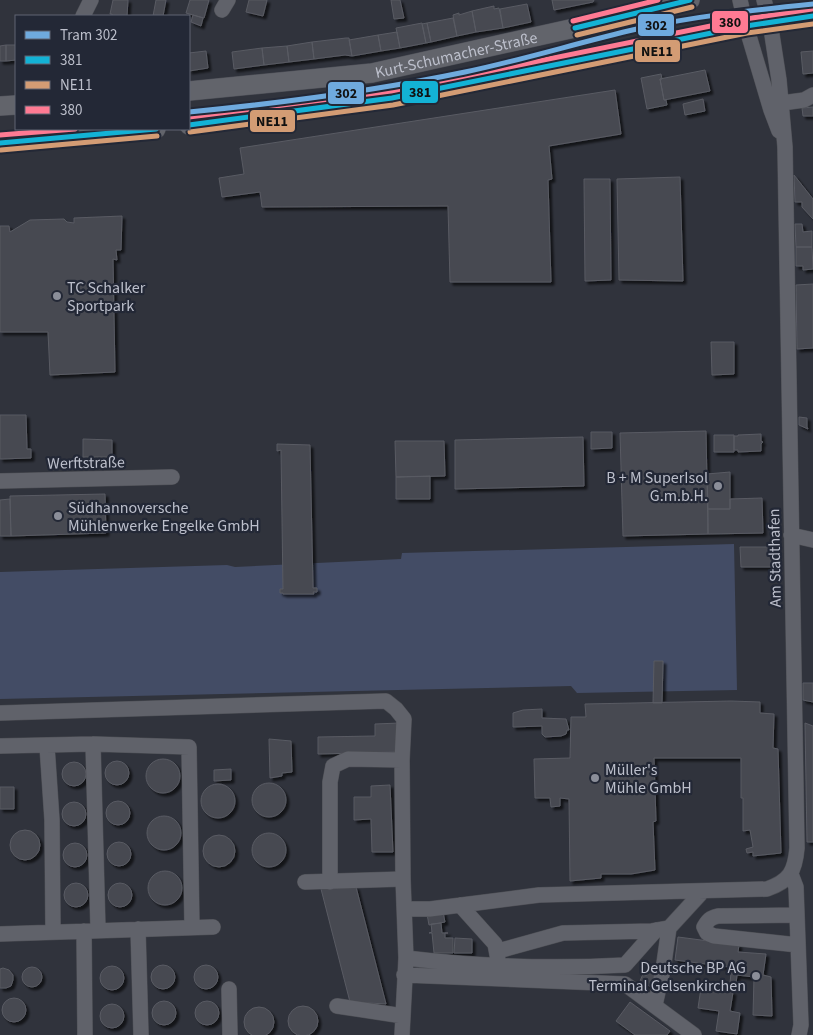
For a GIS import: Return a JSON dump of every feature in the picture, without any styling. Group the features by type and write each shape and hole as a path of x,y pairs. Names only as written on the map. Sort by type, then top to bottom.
{"main road":[{"name":"Kurt-Schumacher-Straße","path":"190,91 372,73 606,21 690,0"},
{"name":"Kurt-Schumacher-Straße","path":"190,125 392,98 746,26 813,16"},
{"path":"0,106 15,105"},
{"path":"0,143 145,130"}],"street":[{"path":"84,15 91,0"},
{"name":"Am Stadthafen","path":"740,0 771,110 785,147"},
{"name":"Am Stadthafen","path":"764,0 770,22 782,103 785,147 796,848 795,864 791,874"},
{"path":"782,103 804,100 813,95"},
{"name":"Werftstraße","path":"0,481 172,477"},
{"path":"791,534 813,540"},
{"path":"0,713 386,701 396,709 404,719 402,760 406,958 402,1035"},
{"path":"85,1035 91,930 93,744"},
{"path":"0,746 93,744 189,747 192,927"},
{"path":"47,746 52,820 53,932"},
{"path":"330,882 330,782 334,766 348,759 402,760"},
{"path":"405,909 430,909 539,895 767,889 779,885 791,874 796,887 802,1025 799,1035"},
{"path":"305,882 403,879"},
{"path":"498,958 561,968 625,965 703,891"},
{"path":"460,905 496,944 498,958"},
{"path":"796,915 718,916 707,921 704,927 707,933 714,936 798,945"},
{"path":"0,934 213,927"},
{"path":"138,929 141,1035"},
{"path":"406,958 453,964 498,958 563,933 662,929"},
{"path":"655,1005 663,970 662,929"},
{"path":"404,975 625,984 694,1035"},
{"path":"229,989 230,1035"},
{"path":"337,1006 403,1016"}],"water":[{"path":"734,544 737,690 577,693 571,686 0,699 0,572 227,565 235,567 401,559 402,553"}],"building":[{"path":"113,0 128,0 127,15 110,14"},
{"path":"156,0 166,0 163,15 153,15"},
{"path":"190,0 209,0 204,18 186,13"},
{"path":"249,0 267,0 263,16 246,12"},
{"path":"391,0 400,0 404,18 394,19"},
{"path":"552,0 594,0 593,2 554,10"},
{"path":"527,4 531,22 503,28 500,9"},
{"path":"494,6 494,9 499,8 503,28 476,32 472,11"},
{"path":"472,11 476,32 457,36 453,15"},
{"path":"193,15 203,18 201,26 191,22"},
{"path":"453,18 457,36 431,42 427,23"},
{"path":"422,23 426,43 400,48 396,28"},
{"path":"427,23 431,42 426,43 422,24"},
{"path":"397,32 400,48 381,51 378,35"},
{"path":"378,35 381,51 352,56 349,40"},
{"path":"349,38 352,56 345,55 314,59 312,42"},
{"path":"312,42 314,59 289,62 287,46"},
{"path":"6,45 6,61 0,61 0,46"},
{"path":"6,45 15,45 15,60 6,61"},
{"path":"287,46 289,62 264,65 262,48"},
{"path":"262,48 264,65 234,69 232,52"},
{"path":"206,51 208,68 190,71 190,53"},
{"path":"813,51 813,73 803,74 801,52"},
{"path":"705,70 710,91 664,100 660,79"},
{"path":"661,74 662,79 660,79 664,100 666,100 667,105 647,109 641,78"},
{"path":"615,90 621,134 549,146 552,179 548,180 551,282 450,282 448,206 262,207 260,192 222,197 219,178 244,174 240,148"},
{"path":"703,99 705,111 685,115 683,104"},
{"path":"813,107 813,116 803,116 802,108"},
{"path":"794,175 813,199 813,219 802,207 802,202 795,202"},
{"path":"680,177 683,281 619,280 617,179"},
{"path":"584,179 610,179 611,280 585,281"},
{"name":"TC Schalker Sportpark","path":"122,216 121,250 116,250 117,260 113,259 115,372 50,375 48,332 0,332 0,226 9,226 10,232 30,220 64,219 67,222 74,223 74,218"},
{"path":"795,224 802,224 803,232 812,231 812,247 796,247"},
{"path":"796,247 812,247 813,269 803,270 803,266 796,266"},
{"path":"813,284 813,348 797,349 796,285"},
{"path":"711,342 734,342 734,374 712,375"},
{"path":"0,415 26,415 27,449 31,449 31,458 0,459"},
{"path":"799,417 807,418 808,429 799,425"},
{"path":"706,431 708,534 623,536 620,433"},
{"path":"591,432 612,432 612,448 591,449"},
{"path":"761,434 761,441 763,442 761,444 761,451 738,452 738,450 734,450 734,436"},
{"path":"714,435 734,435 734,452 714,452"},
{"path":"583,437 584,486 455,489 455,440"},
{"path":"83,439 112,440 112,457 83,457"},
{"path":"395,441 444,441 445,476 396,477"},
{"path":"277,444 310,445 313,588 317,588 317,592 313,592 314,594 280,593 280,589 283,589 281,450 277,451"},
{"name":"B + M SuperIsol G.m.b.H.","path":"730,472 730,509 708,509 707,474"},
{"path":"430,476 430,499 396,499 396,477"},
{"name":"Südhannoversche Mühlenwerke Engelke GmbH","path":"105,494 106,533 11,536 10,496"},
{"path":"762,498 763,533 708,534 708,509 730,509 730,499"},
{"path":"10,499 11,536 0,536 0,500"},
{"path":"740,547 776,547 776,567 741,567"},
{"path":"654,661 663,661 662,703 653,703"},
{"path":"803,683 813,683 813,702 803,700"},
{"name":"Müller's Mühle GmbH","path":"760,702 760,713 774,714 773,748 778,749 781,853 753,856 753,852 747,853 746,849 753,847 750,830 743,831 741,758 654,758 656,821 653,822 655,870 631,874 601,874 601,878 570,881 569,799 560,798 560,806 551,807 550,798 535,798 534,759 570,758 571,717 586,717 585,704"},
{"path":"542,709 542,718 566,719 569,730 567,730 566,734 545,737 542,734 542,726 513,727 513,713 523,710"},
{"path":"400,723 400,752 318,754 318,737 375,736 375,724"},
{"path":"805,723 813,726 813,842 807,842"},
{"path":"269,739 291,741 292,772 282,773 282,776 270,778"},
{"path":"163,759 175,764 180,776 175,788 163,793 151,788 146,776 151,764"},
{"path":"117,761 126,764 129,773 126,782 117,785 108,782 105,773 108,764"},
{"path":"74,762 83,765 86,774 83,783 74,786 65,783 62,774 65,765"},
{"path":"231,769 231,780 214,781 214,770"},
{"path":"269,783 281,788 286,800 281,812 269,817 257,812 252,800 257,788"},
{"path":"218,784 230,789 235,801 230,813 218,818 206,813 201,801 206,789"},
{"path":"390,785 393,852 372,852 371,819 354,820 354,797 371,797 371,786"},
{"path":"0,787 14,787 14,809 0,809"},
{"path":"118,801 127,804 130,813 127,822 118,825 109,822 106,813 109,804"},
{"path":"74,802 83,805 86,814 83,823 74,826 65,823 62,814 65,805"},
{"path":"164,816 176,821 181,833 176,845 164,850 152,845 147,833 152,821"},
{"path":"25,830 31,831 39,839 39,851 31,859 25,860 19,859 11,851 10,845 11,839 19,831"},
{"path":"269,833 281,838 286,850 281,862 269,867 257,862 252,850 257,838"},
{"path":"219,835 231,839 235,851 231,863 219,867 207,863 203,851 207,839"},
{"path":"119,842 128,845 131,854 128,863 119,866 110,863 107,854 110,845"},
{"path":"75,843 84,846 87,855 84,864 75,867 66,864 63,855 66,846"},
{"path":"165,871 177,876 182,888 177,900 165,905 153,900 148,888 153,876"},
{"path":"76,883 85,886 88,895 85,904 76,907 67,904 64,895 67,886"},
{"path":"120,883 129,886 132,895 129,904 120,907 111,904 108,895 111,886"},
{"path":"320,885 356,887 386,1004 350,1002"},
{"path":"443,912 445,922 429,925 427,914"},
{"path":"441,923 442,933 445,933 445,938 453,938 453,953 434,953 432,933 429,933 432,932 431,924"},
{"name":"Deutsche BP AG Terminal Gelsenkirchen","path":"678,937 739,945 738,952 766,954 763,975 771,977 772,1016 753,1015 754,977 737,975 736,984 730,983 731,973 729,973 729,967 675,960"},
{"path":"455,938 472,939 472,953 454,953"},
{"path":"163,965 172,968 175,977 172,986 163,989 154,986 151,977 154,968"},
{"path":"206,965 215,968 218,977 215,986 206,989 197,986 194,977 197,968"},
{"path":"112,966 121,969 124,978 121,987 112,990 103,987 100,978 103,969"},
{"path":"651,966 658,970 653,988 640,981 643,974 646,976"},
{"path":"32,967 39,970 42,977 39,984 32,987 25,984 22,977 25,970"},
{"path":"0,969 9,970 13,975 13,980 11,986 0,988"},
{"path":"701,988 733,992 730,1011 740,1013 737,1034 716,1031 719,1011 698,1008"},
{"path":"14,998 23,1001 26,1010 23,1019 14,1022 5,1019 2,1010 5,1001"},
{"path":"164,1001 173,1004 176,1013 173,1022 164,1025 155,1022 152,1013 155,1004"},
{"path":"207,1001 216,1004 219,1013 216,1022 207,1025 198,1022 195,1013 198,1004"},
{"path":"630,1002 670,1031 667,1035 635,1035 616,1021"},
{"path":"112,1004 121,1007 124,1016 121,1025 112,1028 103,1025 100,1016 103,1007"},
{"path":"303,1006 309,1007 317,1015 317,1027 309,1035 303,1036 297,1035 289,1027 288,1021 289,1015 297,1007"},
{"path":"253,1008 265,1008 273,1016 273,1028 265,1036 253,1036 245,1028 245,1016"}],"tram line":[{"name":"302","path":"190,112 397,85 530,57 659,24 813,4"}],"transit line":[{"name":"380","path":"573,21 658,0"},
{"name":"381","path":"575,28 690,0"},
{"name":"NE11","path":"577,35 692,7"},
{"name":"380","path":"190,117 391,91 745,19 812,9"},
{"name":"381","path":"190,125 392,98 746,26 813,16"},
{"name":"NE11","path":"190,132 393,105 747,33 813,24"},
{"name":"380","path":"0,135 62,130"},
{"name":"381","path":"0,143 145,130"},
{"name":"NE11","path":"1,150 157,136"}],"place":[{"name":"TC Schalker Sportpark","path":"57,296"},
{"name":"B + M SuperIsol G.m.b.H.","path":"718,486"},
{"name":"Südhannoversche Mühlenwerke Engelke GmbH","path":"58,516"},
{"name":"Müller's Mühle GmbH","path":"595,778"},
{"name":"Deutsche BP AG Terminal Gelsenkirchen","path":"756,976"}]}
